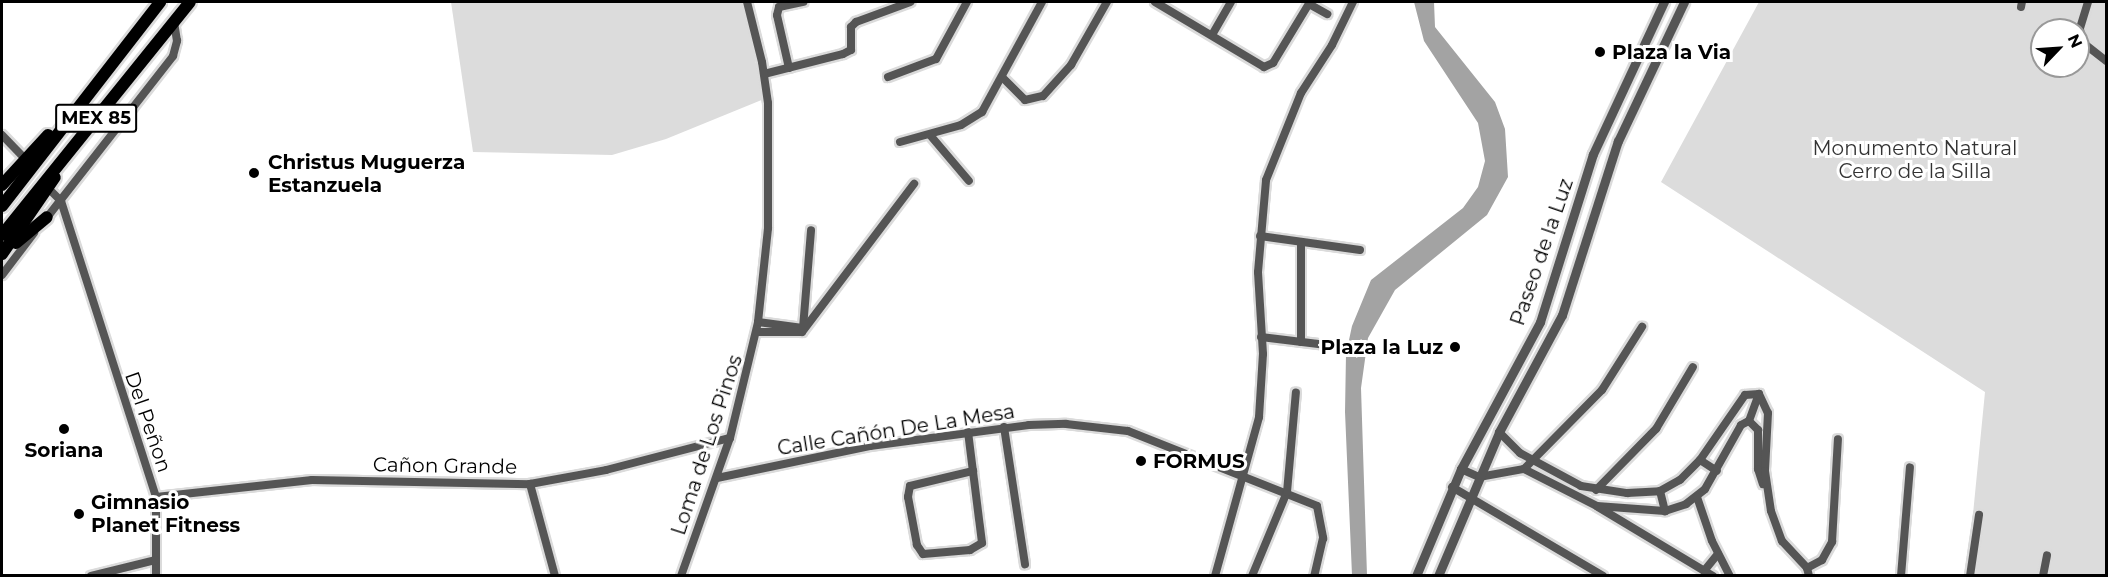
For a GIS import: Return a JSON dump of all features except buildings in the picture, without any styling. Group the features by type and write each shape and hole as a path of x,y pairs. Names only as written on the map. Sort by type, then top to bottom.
{"highway":[{"name":"MEX 85","path":"2,206 160,2"},
{"name":"MEX 85","path":"2,235 190,2"},
{"path":"2,185 53,129 64,125"},
{"path":"2,255 49,189 68,152"},
{"path":"2,255 47,217"}],"street":[{"name":"Loma de Los Pinos","path":"681,576 730,438 757,332 769,180 764,74 747,2"},
{"path":"789,68 777,15 778,7 803,2"},
{"path":"764,74 851,50 851,27 856,22 910,2"},
{"path":"888,76 936,59 967,2"},
{"path":"900,142 930,135 973,120 1003,78 1042,2"},
{"path":"1003,78 1031,101 1043,96 1071,65 1107,2"},
{"path":"1155,2 1260,65 1268,66 1309,3 1327,14"},
{"path":"1212,35 1231,2"},
{"path":"1215,576 1245,480 1259,417 1260,236 1266,180 1285,126 1353,2"},
{"name":"Paseo de la Luz","path":"1416,576 1461,469 1540,322 1593,154 1642,42 1664,2"},
{"name":"Paseo de la Luz","path":"1438,576 1499,432 1562,315 1618,141 1684,2"},
{"path":"2088,2 2080,30 2082,42 2106,61"},
{"path":"2,275 173,56 177,40 174,23"},
{"path":"1642,42 1659,52"},
{"path":"2,135 26,159"},
{"path":"930,135 969,181"},
{"path":"757,332 798,334 914,184"},
{"path":"49,189 60,201"},
{"name":"Del Peñon","path":"60,201 95,317 156,497 156,576"},
{"path":"803,328 811,230"},
{"path":"1260,236 1360,250"},
{"path":"1301,242 1301,342"},
{"path":"758,322 803,328"},
{"path":"1524,469 1602,390 1642,327"},
{"path":"1261,337 1327,345"},
{"path":"1596,490 1656,429 1693,367"},
{"path":"1507,384 1520,392"},
{"path":"1252,576 1287,492 1296,392"},
{"path":"1499,432 1513,448 1569,481 1596,490 1660,491 1680,480 1700,460 1745,395 1759,394"},
{"path":"1597,506 1665,511 1697,497 1717,471 1741,425 1749,421 1759,394"},
{"path":"1759,394 1768,413 1766,487"},
{"path":"1749,421 1758,430 1758,469 1766,487 1782,541 1808,572 1822,560 1832,542 1838,439"},
{"name":"Calle Cañón De La Mesa","path":"717,478 870,447 968,432 1066,424 1128,431 1245,480 1287,492 1317,506 1323,538 1314,576"},
{"path":"1004,428 1026,564"},
{"path":"968,432 973,471 982,543 970,550 923,554 917,545 908,497 910,486 973,471"},
{"name":"Cañon Grande","path":"156,497 312,480 530,484 606,470 730,438"},
{"path":"1700,460 1717,471"},
{"path":"1901,576 1910,467"},
{"path":"1461,469 1479,477 1524,469 1597,506 1713,576"},
{"path":"530,484 555,576"},
{"path":"1452,488 1603,576"},
{"path":"1660,491 1665,511"},
{"path":"1697,497 1718,554 1730,576"},
{"path":"1973,574 1979,515"},
{"path":"1704,571 1718,554"},
{"path":"2043,576 2047,555"},
{"path":"91,576 155,560"}],"green space":[{"path":"451,2 742,2 764,99 666,139 612,155 473,152"},
{"name":"Monumento Natural Cerro de la Silla","path":"1759,2 2106,2 2106,575 1967,575 1985,392 1661,182"}],"shaded area":[{"path":"1414,2 1434,2 1435,27 1495,102 1505,129 1508,177 1487,215 1395,290 1368,338 1361,388 1367,575 1352,575 1345,412 1346,354 1352,326 1371,280 1463,208 1478,187 1485,161 1478,123 1424,41"}],"place":[{"name":"Plaza la Via","path":"1600,52"},
{"name":"Christus Muguerza Estanzuela","path":"254,173"},
{"name":"Plaza la Luz","path":"1455,347"},
{"name":"Soriana","path":"64,429"},
{"name":"FORMUS","path":"1141,461"},
{"name":"Gimnasio Planet Fitness","path":"79,514"}]}
